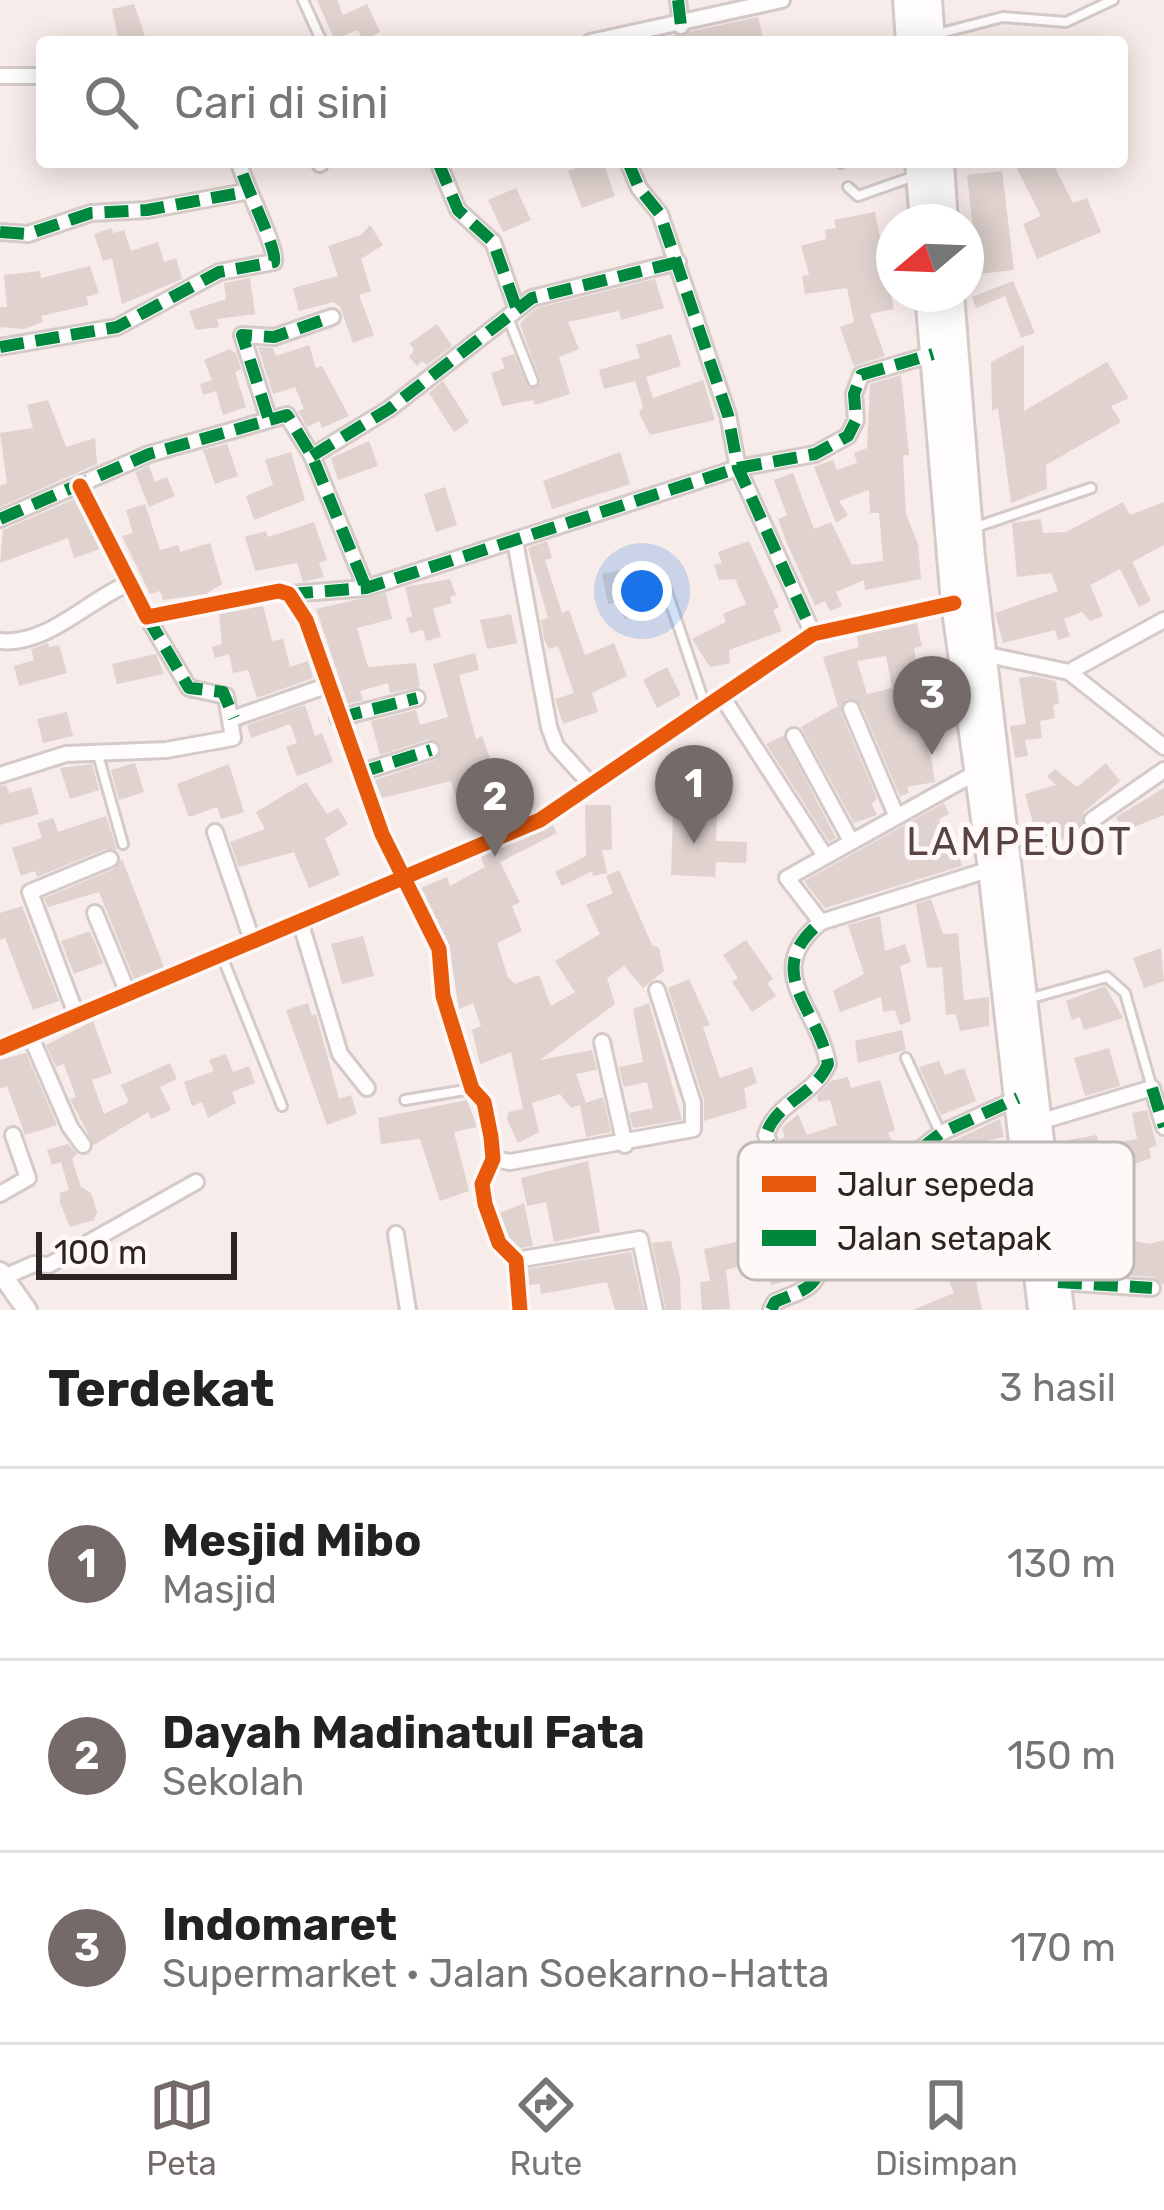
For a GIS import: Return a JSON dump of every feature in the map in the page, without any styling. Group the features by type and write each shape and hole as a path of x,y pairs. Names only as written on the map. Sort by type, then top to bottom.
{"highway":[{"path":"906,0 922,36"},
{"path":"924,36 929,0"},
{"path":"924,204 926,168"},
{"path":"927,168 939,204"},
{"path":"930,312 933,354 948,400 969,529 1042,1142"},
{"path":"950,312 954,603 992,869 1023,1142"},
{"path":"1038,1280 1041,1310"},
{"path":"1058,1282 1061,1310"}],"street":[{"path":"678,0 681,26"},
{"path":"624,36 782,0"},
{"path":"0,76 36,76"},
{"path":"0,347 116,327 219,272 274,262 275,247 245,192 240,168"},
{"path":"441,168 458,209 493,242 512,314"},
{"path":"631,168 639,188 660,214 728,415 738,468 813,634"},
{"path":"0,232 28,234 91,213 146,210 245,192"},
{"path":"312,456 389,409 512,314 556,291 677,262"},
{"path":"268,417 242,335 274,337 332,317"},
{"path":"147,616 262,591 289,594 366,588 738,468 815,454 840,441 856,420 854,394 861,374 933,354"},
{"path":"0,519 149,454 286,415 312,456 366,588"},
{"path":"0,775 66,754 166,750 230,740 234,718 223,692 189,688 127,584 80,486"},
{"path":"514,541 549,727 556,746 592,786"},
{"path":"0,641 19,643 45,633 90,601 127,584"},
{"path":"289,594 306,620 326,686 400,878 439,949 443,997 472,1089 484,1102 493,1159 482,1184 485,1204 499,1243 516,1260 520,1310"},
{"path":"0,1048 540,820 813,634 954,603"},
{"path":"1069,672 1164,620"},
{"path":"983,654 1069,672 1164,747"},
{"path":"234,718 326,686"},
{"path":"722,695 825,856"},
{"path":"338,718 417,698"},
{"path":"851,709 896,815"},
{"path":"794,736 851,841"},
{"path":"359,773 431,750"},
{"path":"1092,820 1164,770"},
{"path":"821,922 787,878 979,771"},
{"path":"215,832 253,940"},
{"path":"76,1014 30,892 110,860"},
{"path":"769,1142 766,1135 775,1115 818,1081 828,1064 791,969 797,944 821,922 992,869"},
{"path":"94,913 128,993"},
{"path":"300,921 340,1054 367,1088"},
{"path":"493,1159 510,1162 626,1145 680,1133 697,1122 657,990"},
{"path":"30,1035 70,1127 83,1145"},
{"path":"602,1042 626,1145"},
{"path":"1040,1122 1153,1088 1164,1127"},
{"path":"928,1142 1018,1098"},
{"path":"0,1194 28,1178 14,1135"},
{"path":"27,1310 2,1274 34,1264 49,1265 196,1183"},
{"path":"396,1234 408,1310"},
{"path":"516,1260 640,1239 656,1310"},
{"path":"771,1310 775,1302 804,1291 816,1280"},
{"path":"1058,1282 1152,1288"}],"lane":[{"path":"303,0 319,36"},
{"path":"938,36 1003,17 1066,22 1113,0"},
{"path":"848,187 857,196 868,195 922,168"},
{"path":"512,314 533,381"},
{"path":"969,529 1090,488"},
{"path":"664,583 705,705"},
{"path":"98,753 123,844"},
{"path":"221,953 282,1106"},
{"path":"1026,999 1107,977 1116,980 1125,993 1153,1088"},
{"path":"906,1058 940,1133"},
{"path":"405,1100 472,1089"}],"building":[{"path":"317,0 337,0 343,15 367,4 380,32 361,36 358,30 333,36"},
{"path":"134,4 145,36 118,36 112,9"},
{"path":"758,17 763,36 674,36"},
{"path":"605,168 615,196 582,208 568,171"},
{"path":"1017,168 1055,168 1073,203 1087,198 1101,232 1037,259 1023,224 1041,216"},
{"path":"1002,171 1014,270 984,273 984,204 970,204 967,175"},
{"path":"516,188 531,220 503,232 488,200"},
{"path":"875,212 876,217 880,312 870,314 885,356 854,366 840,327 854,322 847,288 805,294 802,276 809,275 801,246 826,239 825,230 836,228 834,220"},
{"path":"370,225 383,245 361,259 371,291 359,295 374,335 353,343 340,307 334,302 299,311 293,288 338,276 328,246 361,235"},
{"path":"111,228 113,233 124,230 131,251 158,242 164,262 176,258 182,279 122,304 112,258 103,261 94,234"},
{"path":"90,266 99,293 86,297 89,305 41,316 43,322 24,329 0,327 0,307 7,307 4,275 40,271 41,278"},
{"path":"250,278 255,314 217,319 219,327 196,330 189,311 226,299 224,283"},
{"path":"655,279 664,308 621,320 619,311 568,322 579,349 559,357 570,394 535,405 533,400 502,406 491,373 505,368 501,358 514,354 529,388 541,383 520,324 526,317 537,308"},
{"path":"1013,281 1035,333 1021,338 1005,296 984,305 984,292"},
{"path":"437,324 452,346 427,365 422,361 417,366 409,357 414,350 410,343"},
{"path":"671,334 681,366 646,377 653,398 703,380 715,420 650,435 639,413 643,406 635,381 604,389 599,370 640,358 636,345"},
{"path":"309,345 316,368 322,366 349,416 322,428 320,421 307,427 298,411 304,409 295,387 273,394 258,347 273,348 276,356"},
{"path":"1024,345 1024,411 1107,362 1129,398 1111,406 1121,422 1046,465 1047,489 1011,503 998,408 992,411 991,362"},
{"path":"229,349 236,353 241,369 235,372 246,407 223,415 216,391 203,395 200,384 212,380 204,360"},
{"path":"901,375 909,455 903,455 906,514 918,544 921,579 865,590 864,580 836,592 842,606 830,611 825,601 815,606 778,519 787,515 774,480 793,473 814,529 831,522 852,565 883,561 879,513 870,513 869,490 839,501 848,515 836,523 814,467 833,460 837,470 857,463 854,453 867,448 870,384"},
{"path":"443,381 469,422 454,432 429,393"},
{"path":"48,400 66,447 95,438 97,464 0,507 0,486 7,483 0,433 33,428 27,405"},
{"path":"369,441 378,466 338,480 331,458"},
{"path":"227,444 238,476 215,484 203,450"},
{"path":"291,452 305,500 254,520 246,496 273,485 265,460"},
{"path":"620,452 630,484 552,509 543,481"},
{"path":"149,466 155,482 167,477 175,496 149,507 135,472"},
{"path":"445,487 457,525 436,532 424,494"},
{"path":"74,499 100,549 74,558 68,538 0,563 3,530"},
{"path":"1123,502 1130,515 1164,502 1164,545 1132,562 1151,601 1139,607 1120,569 1090,585 1103,616 1090,621 1082,612 1064,619 1070,636 1058,640 1055,630 1003,643 995,613 1058,591 1051,573 1017,577 1012,523 1041,519 1043,533 1066,532"},
{"path":"145,504 160,550 178,545 180,552 210,543 222,584 206,594 163,600 160,591 150,594 122,536 133,533 126,510"},
{"path":"314,522 327,560 319,563 324,577 303,582 297,563 255,571 245,537 266,531 268,537"},
{"path":"547,541 552,558 545,560 562,613 569,610 585,655 614,643 627,676 592,693 598,712 563,724 555,699 574,693 558,646 549,649 544,639 541,620 548,618 528,548"},
{"path":"749,541 779,607 773,610 782,631 729,650 730,663 710,667 692,639 726,622 723,614 746,604 735,579 719,580 714,565 722,563 718,552"},
{"path":"646,564 657,611 624,619 619,602 608,604 602,574"},
{"path":"450,579 456,595 450,597 452,603 433,609 441,637 426,641 423,630 410,633 406,618 412,616 405,587"},
{"path":"386,593 392,619 357,628 368,667 416,663 420,687 390,693 388,683 360,691 363,700 348,704 316,609"},
{"path":"263,606 272,641 283,639 290,667 308,661 313,678 257,698 248,670 233,673 229,654 215,658 212,647 222,644 219,614"},
{"path":"511,614 517,643 487,649 480,620"},
{"path":"917,623 922,646 914,648 923,706 937,704 939,721 926,724 935,782 907,787 909,793 900,796 861,705 846,699 841,713 877,798 872,804 877,815 854,823 801,727 838,706 823,657 859,647 857,636","holes":["886,656 892,688 867,694 857,661"]},
{"path":"48,643 49,647 59,645 67,673 19,686 14,666 34,660 31,649"},
{"path":"475,653 479,670 459,675 476,739 482,736 491,761 475,767 483,791 457,800 451,781 382,798 375,780 435,760 442,748 429,739 380,755 371,721 416,710 420,725 448,717 433,664"},
{"path":"156,654 164,674 117,684 112,664"},
{"path":"667,667 681,695 657,708 643,680"},
{"path":"1019,678 1056,681 1059,704 1053,705 1055,718 1040,721 1042,738 1025,740 1028,756 1015,758 1010,726 1026,724"},
{"path":"305,705 315,736 322,733 333,762 297,776 286,747 297,743 290,724 251,738 247,725"},
{"path":"67,712 73,736 43,743 37,719"},
{"path":"783,736 836,838 829,842 766,744"},
{"path":"135,763 144,792 119,800 111,770"},
{"path":"1106,763 1120,781 1083,813 1084,828 1027,858 1022,844 1037,837 1025,794 1056,785 1047,776 1055,769 1077,787"},
{"path":"92,764 99,790 70,799 60,768"},
{"path":"229,764 244,812 221,819 217,807 189,817 177,784"},
{"path":"306,782 327,814 338,808 348,824 325,838 340,875 309,888 294,852 239,867 230,842 265,829 256,812"},
{"path":"6,785 9,793 31,787 39,814 0,825 0,786"},
{"path":"1164,788 1164,815 1124,831 1116,817"},
{"path":"944,803 949,814 939,819 952,858 959,856 962,866 825,908 804,881"},
{"path":"585,805 611,805 612,850 602,850 607,873 593,876 592,871 562,886 555,872 586,856"},
{"path":"673,812 717,814 716,841 747,842 746,863 716,862 715,877 671,875"},
{"path":"106,816 117,850 106,849 37,877 35,871 21,876 12,848 42,838 37,823 53,818 58,832"},
{"path":"553,825 557,833 500,862 520,902 512,906 522,931 497,943 508,977 515,984 539,975 551,1006 575,992 555,961 600,934 586,905 613,893 606,876 619,870 652,945 659,948 664,971 643,988 624,966 607,978 615,1004 540,1060 592,1050 597,1070 576,1074 586,1103 571,1108 560,1094 532,1103 539,1132 518,1143 507,1120 508,1112 523,1109 511,1052 480,1064 472,1030 481,1026 473,1003 459,1009 449,945 421,888 447,877 450,886 485,867 481,857"},
{"path":"122,859 164,967 134,979 99,892 48,907 44,898 114,869"},
{"path":"931,899 943,934 958,933 964,1000 989,997 989,1026 960,1031 956,1014 946,1015 942,967 927,968 916,904"},
{"path":"22,906 59,1001 33,1010 5,938 0,940 0,913"},
{"path":"880,916 885,951 905,944 911,962 900,966 911,1021 900,1025 895,1010 883,1012 881,997 840,1012 833,991 864,974 848,925"},
{"path":"90,931 103,963 74,974 61,941"},
{"path":"363,936 374,976 342,984 331,944"},
{"path":"746,940 773,979 767,983 776,996 752,1012 732,982 738,978 723,955"},
{"path":"1161,948 1164,981 1144,988 1133,958"},
{"path":"689,979 710,1025 703,1027 720,1078 752,1067 757,1083 744,1088 747,1108 704,1121 704,1100 668,988"},
{"path":"1105,986 1123,1018 1084,1030 1080,1017 1072,1020 1066,1001"},
{"path":"308,1003 312,1016 316,1014 339,1099 351,1095 357,1114 327,1125 286,1010"},
{"path":"649,1003 682,1120 633,1128 629,1113 653,1108 647,1082 624,1087 619,1067 643,1062 633,1009"},
{"path":"93,1021 112,1073 92,1080 104,1114 129,1102 121,1085 170,1063 177,1079 160,1087 171,1110 151,1119 148,1112 94,1145 70,1099 76,1097 64,1064 56,1067 46,1045"},
{"path":"902,1030 906,1050 858,1063 855,1041"},
{"path":"1109,1048 1120,1086 1085,1096 1074,1058"},
{"path":"26,1053 57,1125 25,1135 7,1086 0,1089 0,1060"},
{"path":"226,1054 233,1072 249,1066 255,1083 232,1092 236,1103 208,1118 202,1102 192,1106 184,1082 214,1071 209,1060"},
{"path":"939,1061 945,1075 964,1068 976,1101 941,1115 919,1067"},
{"path":"848,1077 851,1088 880,1080 895,1130 888,1133 893,1142 781,1142 782,1128 798,1114 807,1135 837,1125 830,1100 818,1102 817,1096 831,1081"},
{"path":"603,1097 611,1132 586,1137 580,1105"},
{"path":"467,1100 477,1127 454,1132 469,1191 440,1201 420,1139 381,1144 378,1118"},
{"path":"1147,1110 1157,1146 1149,1148 1151,1158 1134,1164 1134,1142 1118,1142 1137,1139 1132,1113"},
{"path":"1000,1119 1004,1137 950,1142"},
{"path":"1097,1135 1098,1142 1068,1142 1068,1140"},
{"path":"68,1144 77,1154 72,1159 81,1187 91,1193 97,1212 94,1220 70,1227 60,1203 60,1193 69,1190 61,1162 52,1165 47,1150"},
{"path":"588,1161 600,1232 554,1242 546,1202 527,1206 521,1178"},
{"path":"524,1203 533,1246 520,1248 509,1237 500,1213"},
{"path":"1164,1240 1164,1285 1153,1277 1134,1276 1134,1241"},
{"path":"671,1241 680,1278 681,1310 666,1310 652,1243"},
{"path":"738,1242 738,1267 726,1270 730,1309 702,1310 700,1282 710,1281 704,1249"},
{"path":"631,1252 644,1310 615,1310 607,1282 541,1294 540,1284 529,1285 528,1269"},
{"path":"949,1280 979,1280 982,1310 913,1310 954,1293"}],"marked path":[{"path":"678,0 681,26"},
{"path":"0,347 117,327 219,272 274,262 241,168"},
{"path":"440,168 458,210 493,242 516,307"},
{"path":"631,168 639,188 660,214 728,415 738,468 813,634"},
{"path":"0,232 28,234 91,213 147,210 245,192"},
{"path":"312,456 389,409 532,298 678,262"},
{"path":"268,417 242,335 274,337 332,317"},
{"path":"289,594 366,588 738,468 815,454 848,436 856,420 854,394 861,375 933,354"},
{"path":"0,519 149,454 287,415 312,456 366,588"},
{"path":"147,617 189,688 223,692 234,718"},
{"path":"338,718 417,698"},
{"path":"359,773 431,750"},
{"path":"769,1142 766,1135 778,1114 814,1084 828,1064 794,974 803,940 821,922"},
{"path":"1152,1088 1164,1127"},
{"path":"929,1142 1018,1098"},
{"path":"771,1310 775,1302 814,1280"},
{"path":"1058,1282 1152,1288"}],"cycle path":[{"path":"80,486 147,617 279,591 289,594 306,620 382,834 439,949 443,996 472,1089 484,1102 491,1137 493,1159 482,1184 485,1204 499,1243 516,1260 520,1310"},
{"path":"0,1048 540,820 813,634 954,603"}],"place":[{"name":"Indomaret","path":"932,755"},
{"name":"Mesjid Mibo","path":"694,844"},
{"name":"Dayah Madinatul Fata","path":"495,857"}],"district":[{"name":"LAMPEUOT","path":"1020,842"}]}
